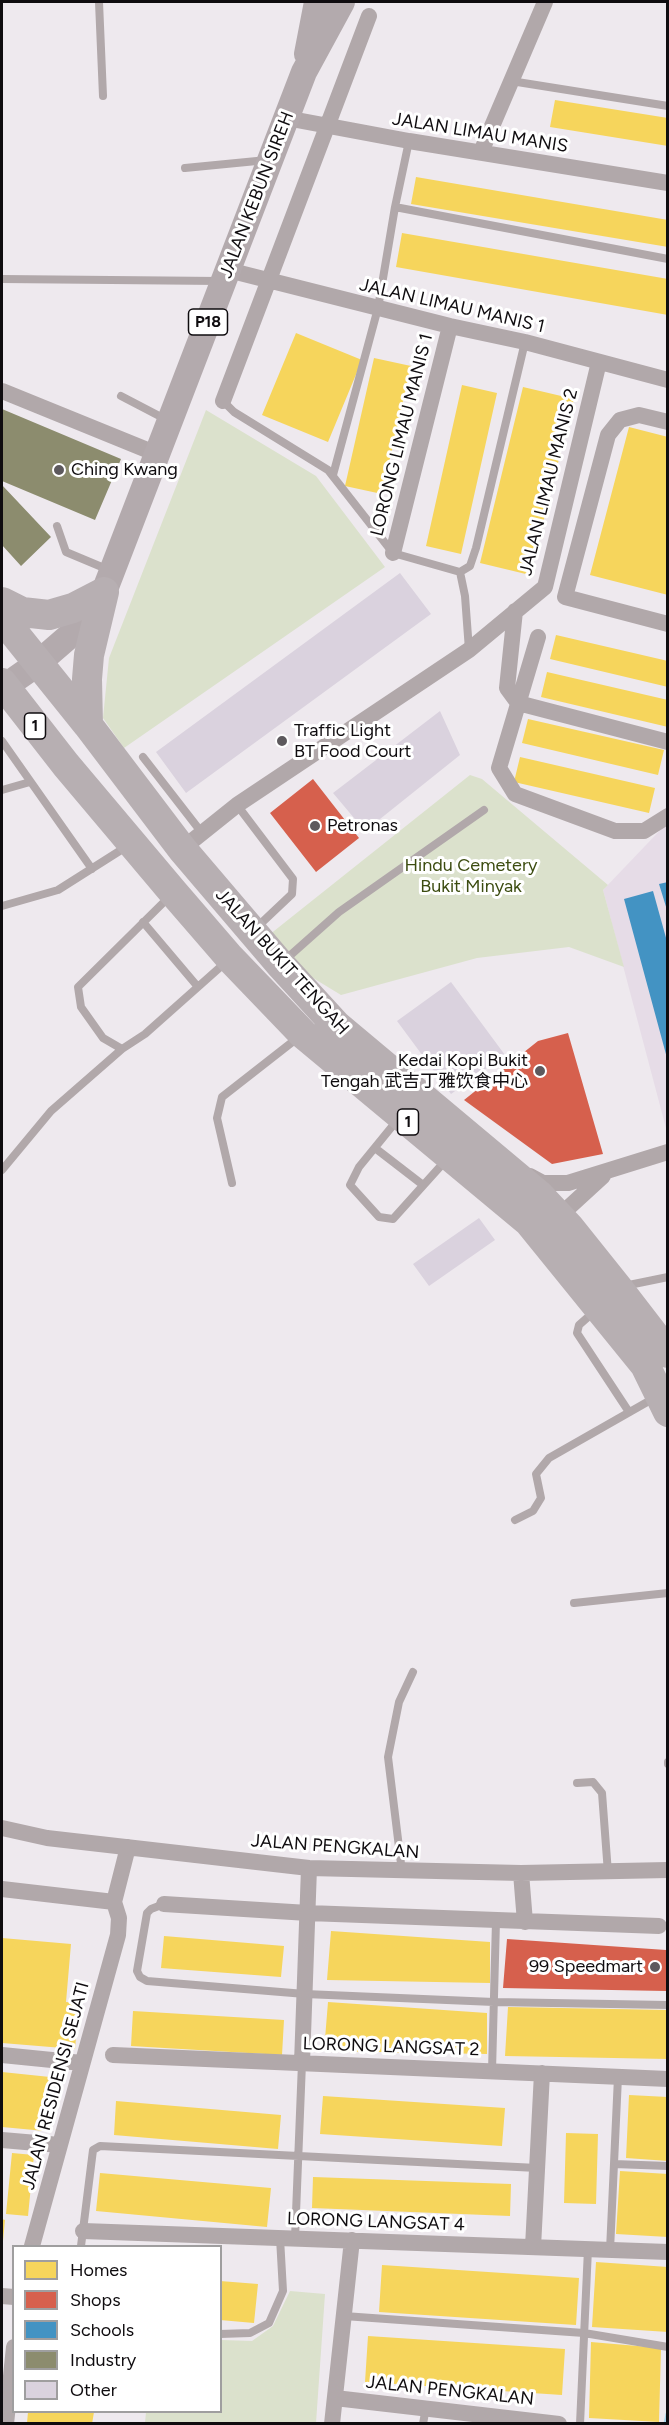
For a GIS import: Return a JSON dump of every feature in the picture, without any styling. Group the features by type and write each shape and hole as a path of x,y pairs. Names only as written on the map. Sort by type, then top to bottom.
{"highway":[{"path":"2,602 22,612 49,615 73,608 108,582"},
{"path":"88,724 89,655 108,582"},
{"name":"JALAN BUKIT TENGAH","path":"2,618 37,664 88,724 192,841 252,933 336,1025 539,1195 570,1228 645,1365 663,1404"},
{"name":"JALAN BUKIT TENGAH","path":"3,685 173,892 230,958 303,1034 529,1222 668,1353"}],"main road":[{"name":"JALAN KEBUN SIREH","path":"3,685 37,664 74,632 108,582 329,4"}],"street":[{"path":"481,152 544,2"},
{"path":"223,401 369,16"},
{"name":"JALAN LIMAU MANIS","path":"286,118 409,141 668,183"},
{"name":"JALAN LIMAU MANIS 1","path":"226,276 268,281 525,342 668,380"},
{"name":"LORONG LIMAU MANIS 1","path":"393,553 450,326"},
{"name":"JALAN LIMAU MANIS 2","path":"192,841 237,805 469,650 545,587 599,362"},
{"path":"2,391 157,454"},
{"path":"668,422 639,415 620,420 608,435 566,597 668,624"},
{"path":"515,611 507,688 518,703 668,741"},
{"path":"538,637 500,768 515,794 615,831 644,831 668,816"},
{"path":"484,1151 543,1183 568,1183 668,1152"},
{"path":"570,1228 566,1217 567,1209 608,1172"},
{"name":"JALAN PENGKALAN","path":"2,1828 47,1838 309,1868 402,1872 521,1873 668,1870"},
{"path":"2,1889 114,1902 128,1847"},
{"path":"302,2063 309,1868"},
{"path":"521,1873 525,1922"},
{"name":"JALAN RESIDENSI SEJATI","path":"33,2245 118,1935 119,1918 114,1902"},
{"path":"164,1904 308,1913 659,1926"},
{"path":"2,2055 82,2063"},
{"name":"LORONG LANGSAT 2","path":"113,2055 668,2079"},
{"path":"533,2247 542,2073"},
{"path":"2,2140 60,2145"},
{"name":"LORONG LANGSAT 4","path":"82,2239 287,2238 668,2252"},
{"path":"332,2424 352,2240"},
{"path":"6,2424 12,2366"},
{"name":"JALAN PENGKALAN","path":"335,2398 424,2415 560,2424"}],"lane":[{"path":"99,2 103,96"},
{"path":"511,81 668,106"},
{"path":"333,476 378,308 409,141"},
{"path":"185,168 271,159"},
{"path":"395,207 668,259"},
{"path":"2,279 226,276"},
{"path":"223,401 234,412 328,470 393,553 460,572 470,566 476,548 525,342"},
{"path":"121,396 170,421"},
{"path":"57,526 66,552 108,582"},
{"path":"460,572 465,596 469,650"},
{"path":"2,741 92,869"},
{"path":"143,757 192,841"},
{"path":"2,790 30,782"},
{"path":"237,805 292,879 293,885 292,894 252,933"},
{"path":"280,964 339,912 484,810"},
{"path":"2,906 58,890 132,843"},
{"path":"122,1049 103,1038 81,1007 78,987 173,892"},
{"path":"143,922 198,987"},
{"path":"2,1170 51,1111 122,1049 145,1034 230,958"},
{"path":"232,1183 217,1118 222,1096 303,1034"},
{"path":"400,1116 359,1167 350,1185 379,1218 393,1219 449,1156"},
{"path":"375,1148 423,1185"},
{"path":"629,1412 577,1333 579,1325 608,1298 668,1277"},
{"path":"515,1520 533,1511 541,1498 536,1474 549,1458 629,1412 663,1404"},
{"path":"574,1602 668,1593"},
{"path":"402,1872 388,1757 399,1702 413,1672"},
{"path":"577,1783 593,1782 602,1793 608,1873"},
{"path":"164,1904 147,1913 137,1971 140,1977 147,1981 305,1994 494,2002 668,2005"},
{"path":"492,2071 496,1921"},
{"path":"222,2334 250,2333 269,2323 284,2291 287,2238 297,2156 302,2063"},
{"path":"610,2250 618,2077"},
{"path":"82,2239 93,2150 96,2147 537,2168"},
{"path":"614,2164 668,2166"},
{"path":"580,2424 588,2249"},
{"path":"344,2316 584,2333 668,2347"}],"shaded area":[{"path":"667,823 667,1132 603,890"}],"green space":[{"path":"206,410 316,476 385,567 124,748 103,718 109,658"},
{"name":"Hindu Cemetery Bukit Minyak","path":"470,775 482,779 608,885 603,890 624,967 569,947 477,958 341,995 295,967 269,935"},
{"path":"290,2291 325,2294 316,2423 145,2423 146,2413 222,2413 222,2340 252,2341 273,2326"}],"building: Homes":[{"path":"555,100 668,118 668,146 550,127"},
{"path":"416,177 668,220 668,247 411,204"},
{"path":"402,233 668,279 668,315 396,267"},
{"path":"296,333 362,360 328,442 262,415"},
{"path":"374,358 411,366 382,494 345,486"},
{"path":"462,385 497,393 461,554 426,546"},
{"path":"523,387 574,399 530,575 480,563"},
{"path":"629,427 668,437 668,595 590,575"},
{"path":"556,635 668,661 668,687 550,659"},
{"path":"547,672 668,700 668,727 541,697"},
{"path":"528,719 664,750 658,775 522,743"},
{"path":"520,757 655,788 649,813 514,782"},
{"path":"331,1931 490,1942 490,1983 327,1980"},
{"path":"164,1936 284,1946 281,1977 161,1968"},
{"path":"2,1938 71,1944 66,2002 79,2003 75,2049 2,2043"},
{"path":"328,2002 487,2013 487,2054 324,2051"},
{"path":"508,2007 668,2010 668,2059 505,2056"},
{"path":"133,2011 284,2020 282,2055 131,2046"},
{"path":"2,2072 50,2077 45,2131 2,2127"},
{"path":"629,2095 668,2097 668,2161 626,2158"},
{"path":"323,2096 505,2108 502,2146 320,2134"},
{"path":"116,2101 281,2115 278,2149 114,2135"},
{"path":"566,2133 598,2134 596,2204 564,2203"},
{"path":"12,2153 34,2155 28,2216 6,2214"},
{"path":"620,2171 668,2174 668,2237 616,2234"},
{"path":"100,2173 271,2188 267,2227 96,2211"},
{"path":"313,2177 511,2184 510,2216 312,2208"},
{"path":"2,2219 5,2220 3,2241 2,2241"},
{"path":"596,2262 668,2267 668,2332 592,2327"},
{"path":"382,2265 579,2278 576,2325 379,2312"},
{"path":"222,2281 258,2284 254,2323 222,2320"},
{"path":"368,2336 565,2349 562,2395 365,2382"},
{"path":"591,2342 661,2348 659,2422 589,2418"},
{"path":"28,2413 94,2413 92,2424 27,2423"}],"building: Shops":[{"name":"Petronas","path":"313,779 359,838 316,872 270,813"},
{"name":"Kedai Kopi Bukit Tengah 武吉丁雅饮食中心","path":"568,1033 603,1154 552,1164 464,1100 538,1041"},
{"path":"507,1939 666,1950 666,1991 503,1988"}],"building: Schools":[{"path":"668,882 668,910 667,910 659,884"},
{"path":"653,891 668,945 667,1058 624,899"}],"building: Industry":[{"name":"Ching Kwang","path":"2,409 121,459 95,520 2,481"},
{"name":"Ching Kwang","path":"2,485 51,537 21,566 2,545"}],"building: Other":[{"path":"400,573 431,614 186,793 156,752"},
{"path":"440,711 460,755 365,831 333,793"},
{"path":"451,982 505,1055 451,1094 397,1021"},
{"path":"479,1218 495,1240 429,1286 413,1264"}],"waterway":[{"path":"666,2424 668,2414"}],"place":[{"name":"Ching Kwang","path":"59,470"},
{"name":"Traffic Light BT Food Court","path":"282,741"},
{"name":"Petronas","path":"315,826"},
{"name":"Kedai Kopi Bukit Tengah 武吉丁雅饮食中心","path":"540,1071"},
{"name":"99 Speedmart","path":"655,1967"}]}
